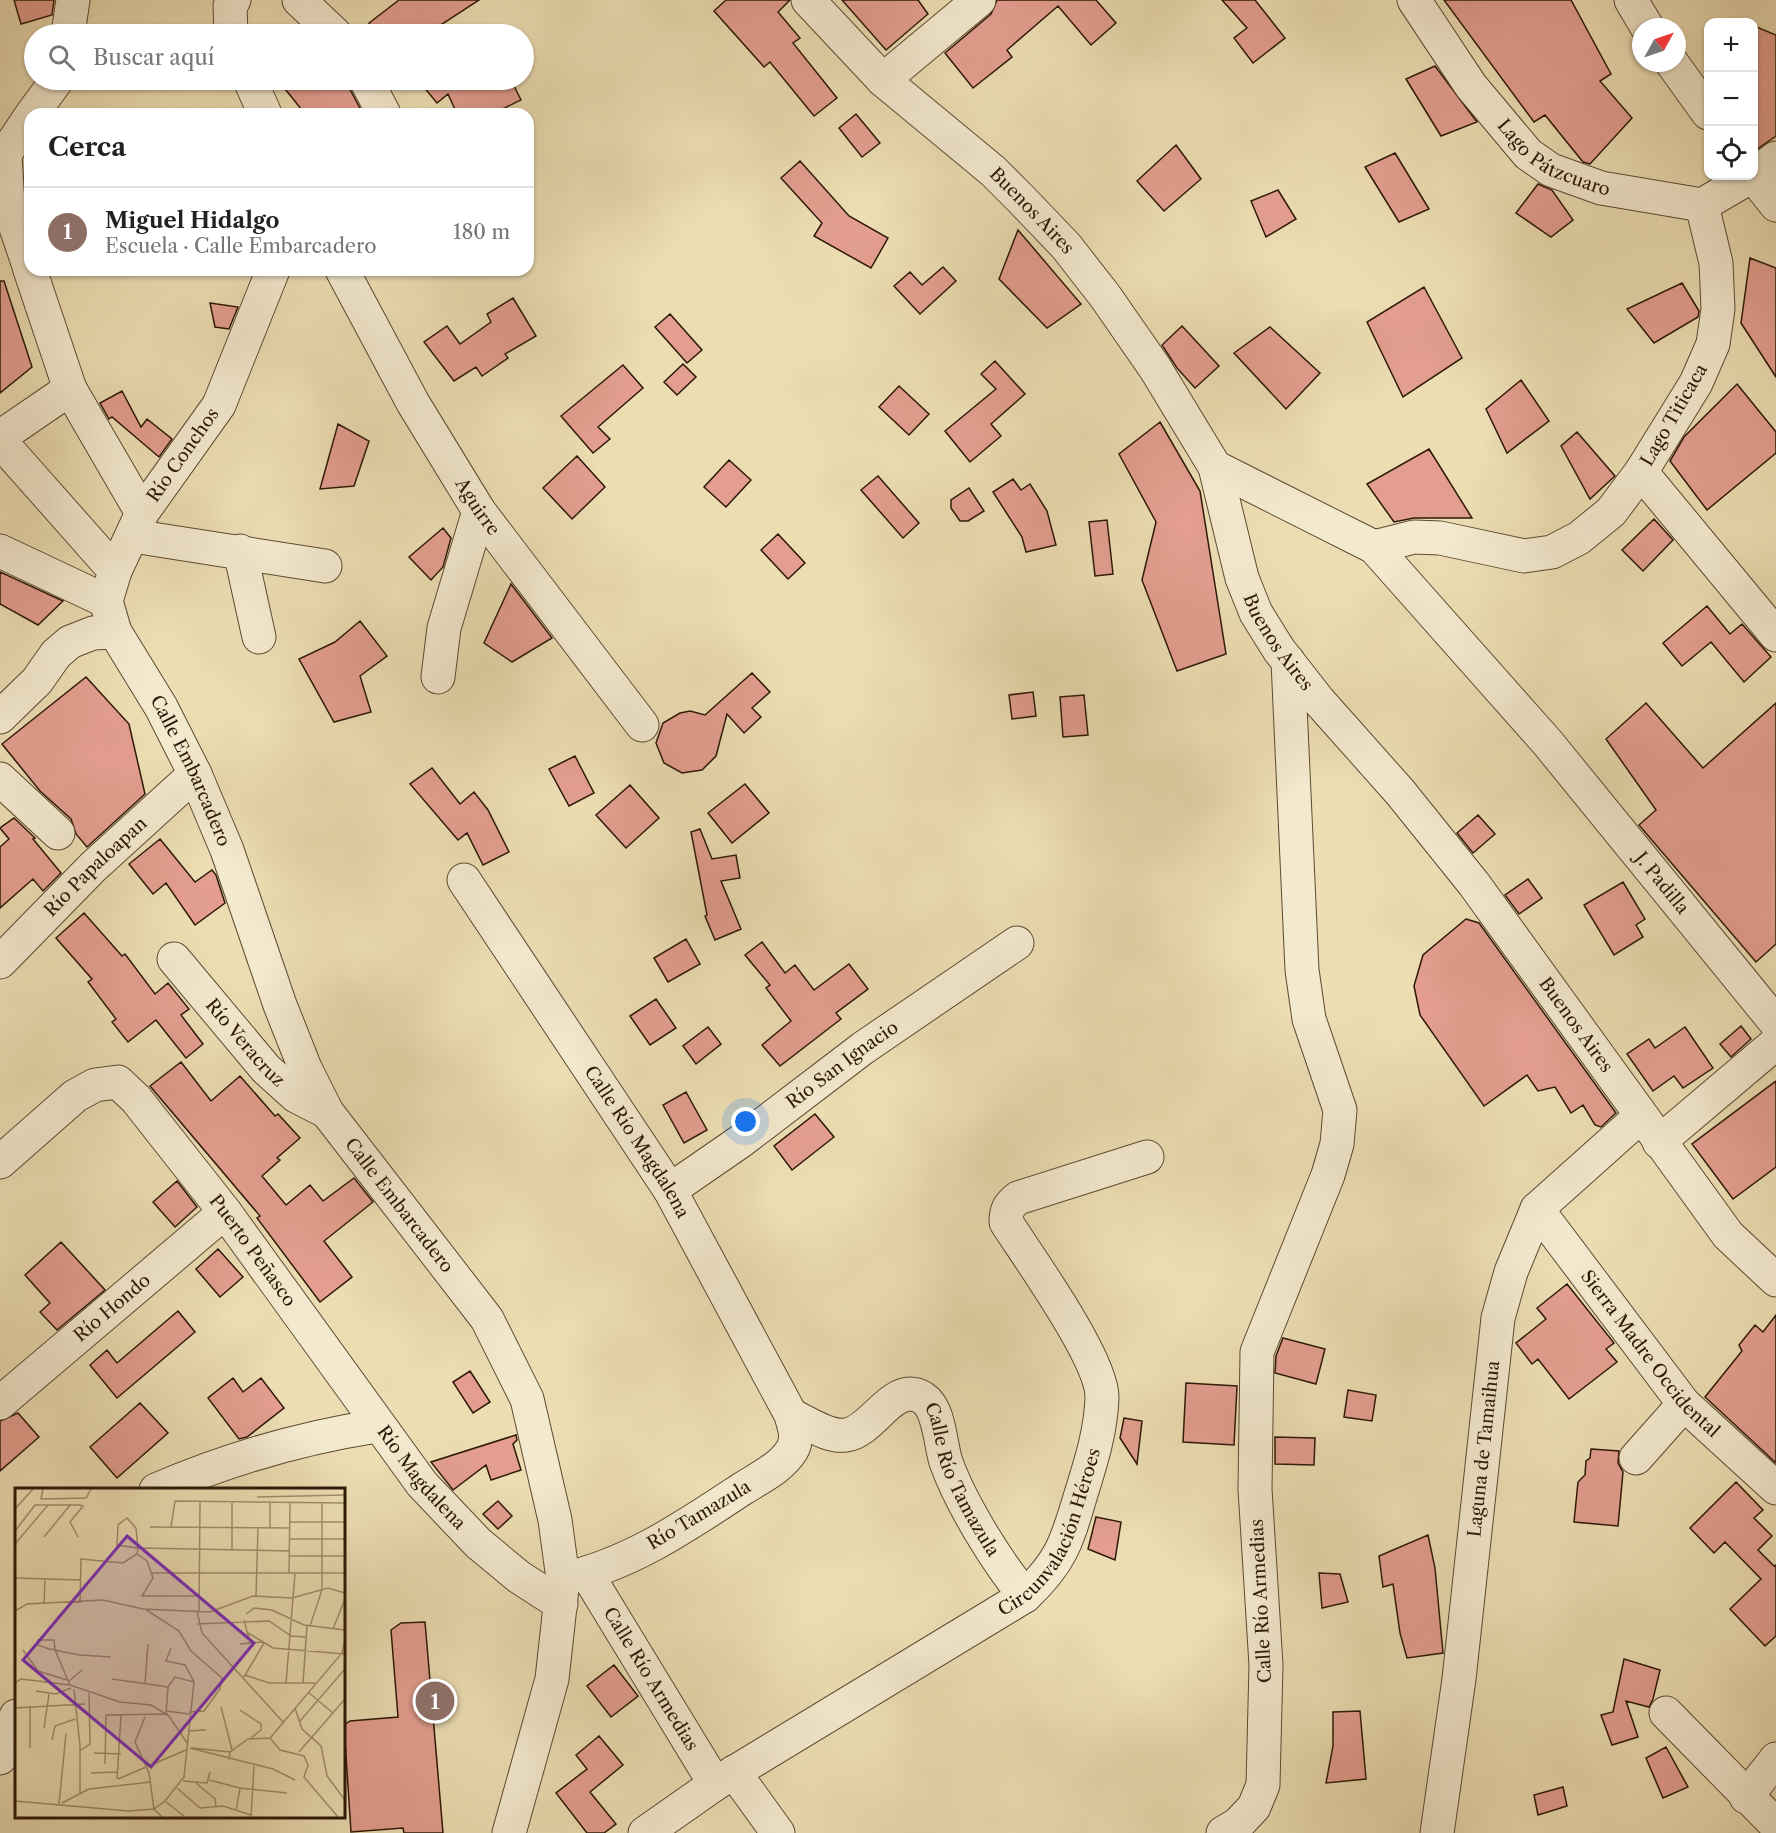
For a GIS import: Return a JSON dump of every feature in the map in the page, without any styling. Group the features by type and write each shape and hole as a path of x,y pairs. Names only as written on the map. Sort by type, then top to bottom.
{"street":[{"path":"69,24 73,0"},
{"path":"231,24 230,6 234,0"},
{"path":"299,0 324,24"},
{"name":"Buenos Aires","path":"808,0 883,80 993,171 1066,246 1155,368 1215,466 1242,578 1256,613 1288,661 1319,701 1400,792 1461,868 1728,1234 1776,1280"},
{"path":"883,80 979,0"},
{"name":"Lago Pátzcuaro","path":"1414,0 1471,86 1528,154 1551,170 1601,188 1702,205"},
{"path":"1631,0 1642,18"},
{"path":"1678,72 1704,107"},
{"path":"37,108 50,90"},
{"path":"254,90 262,108"},
{"path":"371,90 381,108"},
{"path":"24,126 5,154 8,204 24,251"},
{"path":"1758,171 1776,158"},
{"path":"1702,205 1744,180"},
{"path":"1757,180 1776,206"},
{"name":"Lago Titicaca","path":"1374,547 1414,537 1440,538 1524,556 1552,552 1579,538 1611,512 1641,472 1696,383 1713,344 1719,309 1716,263 1702,205"},
{"path":"32,276 70,389 137,524 240,551 325,566"},
{"name":"Río Conchos","path":"110,586 137,524 219,405 271,276"},
{"name":"Aguirre","path":"345,276 412,403 479,511 642,725"},
{"path":"70,389 0,439 110,586"},
{"path":"1215,466 1374,547"},
{"path":"1641,472 1776,635"},
{"path":"438,677 444,628 479,511"},
{"name":"J. Padilla","path":"1374,547 1547,742 1776,1023"},
{"path":"0,551 110,586"},
{"path":"240,551 259,637"},
{"name":"Calle Embarcadero","path":"110,586 115,632 160,707 195,774 228,850 280,1005 305,1068 327,1112 492,1329 527,1399 570,1586 552,1679 508,1833"},
{"path":"0,717 37,681 56,654 69,642 93,633 115,632"},
{"name":"Calle Río Armedias","path":"1223,1833 1238,1824 1254,1807 1263,1785 1266,1665 1255,1489 1257,1352 1328,1175 1337,1144 1340,1110 1309,1019 1302,970 1288,661"},
{"name":"Río Papaloapan","path":"0,962 93,867 195,774"},
{"path":"0,779 58,833"},
{"name":"Calle Río Magdalena","path":"464,880 670,1190 791,1415"},
{"name":"Río San Ignacio","path":"670,1190 741,1141 863,1048 1017,944"},
{"name":"Río Veracruz","path":"174,960 266,1069 296,1096 327,1112"},
{"name":"Laguna de Tamaihua","path":"1437,1833 1465,1633 1498,1318 1511,1272 1537,1209 1776,1043"},
{"name":"Puerto Peñasco","path":"0,1162 75,1096 95,1084 118,1082 136,1099 225,1212 377,1426"},
{"name":"Circunvalación Héroes","path":"645,1833 724,1778 1025,1596 1049,1573 1067,1541 1096,1448 1102,1394 1089,1353 1006,1222 1006,1214 1008,1206 1018,1198 1147,1157"},
{"name":"Sierra Madre Occidental","path":"1537,1209 1684,1404 1776,1488"},
{"name":"Río Hondo","path":"0,1402 225,1212"},
{"name":"Calle Río Tamazula","path":"791,1415 828,1433 845,1436 857,1432 902,1394 912,1393 924,1399 931,1406 946,1461 960,1493 1007,1573 1025,1596"},
{"path":"1636,1458 1684,1404"},
{"name":"Río Tamazula","path":"570,1586 690,1523 774,1468 792,1450 797,1438 791,1415"},
{"name":"Río Magdalena","path":"161,1488 257,1451 318,1436 377,1426 422,1484 478,1543 519,1576 570,1586"},
{"name":"Calle Río Armedias","path":"570,1586 724,1778 778,1833"},
{"path":"1666,1713 1776,1825"},
{"path":"0,1758 15,1719"},
{"path":"1746,1797 1776,1759"}],"building":[{"path":"14,0 54,0 52,15 21,24"},
{"path":"399,0 479,0 442,24 369,23"},
{"path":"726,0 790,0 778,12 800,38 793,43 837,98 814,116 770,62 764,67 714,11"},
{"path":"842,0 918,0 928,14 886,50"},
{"path":"997,0 1096,0 1116,23 1091,45 1058,6 1007,50 1012,57 973,88 945,53 991,14"},
{"path":"1222,0 1255,0 1285,38 1253,63 1234,38 1247,28"},
{"path":"1444,0 1571,0 1611,74 1600,81 1632,118 1590,164 1583,162 1545,115 1534,122"},
{"path":"1758,28 1776,35 1776,136 1758,148"},
{"path":"1435,66 1477,122 1441,136 1406,79"},
{"path":"286,90 350,90 360,108 300,108"},
{"path":"426,90 516,90 521,100 504,108 454,108 448,94 437,103"},
{"path":"856,114 880,143 862,157 839,128"},
{"path":"1176,145 1201,179 1164,211 1137,181"},
{"path":"1395,153 1429,209 1399,222 1365,167"},
{"path":"800,161 849,216 888,238 871,268 814,236 822,223 781,178"},
{"path":"1538,184 1552,190 1573,220 1551,237 1516,213"},
{"path":"1278,190 1296,219 1266,237 1251,201"},
{"path":"1018,230 1081,304 1047,328 999,279"},
{"path":"1750,258 1776,268 1776,377 1741,323"},
{"path":"943,267 956,281 920,314 894,286 910,272 922,285"},
{"path":"0,281 4,281 32,367 0,393"},
{"path":"1682,283 1699,311 1698,317 1654,343 1627,309"},
{"path":"1424,287 1462,358 1403,397 1367,322"},
{"path":"513,298 536,336 505,354 508,358 482,376 476,367 454,381 424,342 447,326 460,344 491,322 487,314"},
{"path":"210,303 238,307 229,329 215,327"},
{"path":"670,314 702,350 687,363 655,327"},
{"path":"1182,326 1219,366 1195,388 1177,368 1162,345"},
{"path":"1270,327 1320,373 1286,409 1234,353"},
{"path":"995,361 1025,394 991,424 1001,436 970,462 945,431 996,389 981,374"},
{"path":"683,364 696,377 677,395 664,382"},
{"path":"623,365 643,388 598,427 610,439 593,453 561,416"},
{"path":"1521,380 1549,421 1507,453 1486,409"},
{"path":"1737,384 1776,432 1776,453 1707,510 1670,461 1684,437"},
{"path":"899,386 929,414 909,435 879,407"},
{"path":"122,391 141,427 147,419 172,439 159,457 112,417 109,419 100,403"},
{"path":"1160,422 1200,491 1226,654 1177,671 1142,580 1156,522 1119,454"},
{"path":"338,424 369,441 354,486 320,489"},
{"path":"1577,432 1615,476 1590,499 1561,446"},
{"path":"1429,449 1472,518 1414,518 1394,522 1367,484"},
{"path":"577,456 605,487 572,519 543,488"},
{"path":"729,460 751,480 726,507 704,487"},
{"path":"878,476 919,523 903,538 861,490"},
{"path":"1013,479 1021,490 1030,484 1047,511 1056,545 1026,552 1022,537 993,492"},
{"path":"969,488 984,511 968,521 960,521 951,508 951,500"},
{"path":"1654,519 1673,540 1643,571 1622,550"},
{"path":"1107,520 1113,574 1095,576 1089,522"},
{"path":"443,528 451,538 443,567 431,580 409,557"},
{"path":"778,534 805,563 788,579 761,550"},
{"path":"0,572 63,601 38,625 0,604"},
{"path":"511,584 552,638 512,662 484,643"},
{"path":"1707,606 1730,634 1742,624 1771,657 1744,682 1711,642 1682,666 1663,643"},
{"path":"360,621 387,656 360,676 371,712 334,722 299,659 335,642"},
{"path":"752,673 770,692 752,708 761,717 744,733 727,714 716,756 702,770 682,773 664,763 656,743 663,723 680,713 690,711 705,715"},
{"path":"86,677 129,724 145,794 87,847 76,834 71,819 40,791 2,744"},
{"path":"1033,692 1036,716 1012,719 1009,695"},
{"path":"1084,695 1088,735 1063,737 1060,697"},
{"path":"1646,703 1703,768 1776,703 1776,944 1756,962 1639,825 1656,810 1606,739"},
{"path":"575,756 594,793 569,806 549,769"},
{"path":"432,768 460,804 474,792 488,810 509,852 483,865 467,833 458,840 410,784"},
{"path":"745,784 769,813 732,843 708,813"},
{"path":"630,785 659,818 626,848 596,815"},
{"path":"1478,815 1495,834 1473,853 1457,833"},
{"path":"14,818 35,838 33,839 61,873 43,891 33,879 0,908 0,847 9,839 0,828"},
{"path":"700,829 712,859 736,855 740,878 721,881 741,929 715,940 705,916 707,915 691,832"},
{"path":"160,839 195,882 212,870 216,875 225,903 195,925 166,883 153,894 129,864"},
{"path":"1528,879 1542,898 1519,914 1505,895"},
{"path":"1623,882 1645,919 1636,925 1643,937 1614,955 1584,905"},
{"path":"84,913 122,956 125,954 155,994 168,983 189,1009 181,1015 203,1044 186,1058 156,1020 128,1042 112,1022 116,1019 88,982 92,979 56,938"},
{"path":"1466,919 1479,923 1616,1113 1601,1127 1595,1125 1583,1105 1571,1113 1555,1087 1538,1091 1527,1075 1484,1106 1420,1015 1414,986 1423,955"},
{"path":"686,939 700,964 668,982 654,958"},
{"path":"762,942 785,973 795,965 814,990 849,964 868,989 836,1013 841,1019 780,1066 762,1045 791,1021 766,988 770,985 745,955"},
{"path":"656,999 676,1028 650,1045 630,1016"},
{"path":"1741,1026 1751,1039 1731,1057 1720,1044"},
{"path":"708,1027 721,1044 696,1064 683,1046"},
{"path":"1685,1027 1713,1068 1683,1088 1674,1076 1653,1091 1627,1054 1649,1039 1655,1048"},
{"path":"181,1062 211,1101 240,1076 275,1116 278,1114 300,1138 277,1158 280,1160 262,1176 286,1205 310,1185 323,1201 354,1178 373,1202 324,1241 352,1277 320,1302 257,1218 260,1216 150,1086"},
{"path":"1776,1081 1776,1167 1733,1199 1692,1144"},
{"path":"686,1092 707,1130 684,1143 663,1105"},
{"path":"815,1114 834,1137 792,1170 774,1146"},
{"path":"177,1181 197,1207 175,1227 153,1202"},
{"path":"61,1242 105,1290 57,1330 40,1312 50,1303 25,1275"},
{"path":"218,1249 243,1277 220,1297 196,1269"},
{"path":"1567,1284 1614,1343 1606,1349 1617,1362 1569,1399 1538,1359 1532,1364 1516,1343 1546,1319 1537,1308"},
{"path":"178,1311 195,1332 117,1398 90,1365 107,1350 117,1363"},
{"path":"1776,1315 1776,1463 1705,1397 1742,1351 1739,1345 1755,1325 1763,1332"},
{"path":"1283,1338 1325,1349 1316,1384 1275,1373 1276,1356"},
{"path":"470,1371 490,1402 473,1413 453,1382"},
{"path":"233,1378 243,1392 261,1378 284,1408 247,1437 239,1439 208,1398"},
{"path":"1186,1383 1237,1386 1234,1445 1183,1442"},
{"path":"1348,1390 1376,1395 1372,1421 1344,1417"},
{"path":"140,1403 168,1433 117,1478 90,1447"},
{"path":"18,1413 39,1437 0,1471 0,1421"},
{"path":"1124,1418 1142,1421 1137,1464 1120,1438"},
{"path":"516,1435 517,1440 513,1444 521,1470 491,1480 486,1465 453,1490 431,1462"},
{"path":"1275,1437 1315,1438 1314,1465 1275,1464"},
{"path":"1591,1449 1619,1451 1618,1463 1623,1472 1618,1526 1574,1522 1578,1482 1585,1475 1586,1461 1590,1458"},
{"path":"1736,1482 1763,1510 1754,1518 1772,1536 1758,1550 1774,1566 1776,1565 1776,1636 1765,1646 1730,1609 1761,1579 1725,1542 1714,1553 1690,1528"},
{"path":"498,1501 512,1516 498,1529 483,1514"},
{"path":"1096,1517 1121,1522 1115,1560 1088,1549"},
{"path":"1428,1535 1435,1568 1443,1653 1407,1658 1400,1633 1393,1584 1383,1587 1379,1556"},
{"path":"1319,1573 1340,1574 1348,1602 1322,1608"},
{"path":"425,1622 443,1833 404,1833 403,1828 351,1832 345,1724 350,1721 398,1717 391,1630 401,1623"},
{"path":"1624,1659 1660,1670 1649,1707 1626,1701 1638,1737 1612,1745 1601,1715 1613,1712"},
{"path":"614,1665 638,1696 611,1717 587,1686"},
{"path":"1360,1711 1366,1779 1326,1783 1333,1746 1333,1712"},
{"path":"599,1736 623,1765 590,1792 616,1824 604,1833 587,1833 556,1793 587,1769 576,1755"},
{"path":"1666,1747 1688,1787 1663,1798 1646,1758"},
{"path":"1563,1787 1567,1806 1538,1815 1534,1795"}],"place":[{"name":"Miguel Hidalgo","path":"435,1701"}]}
